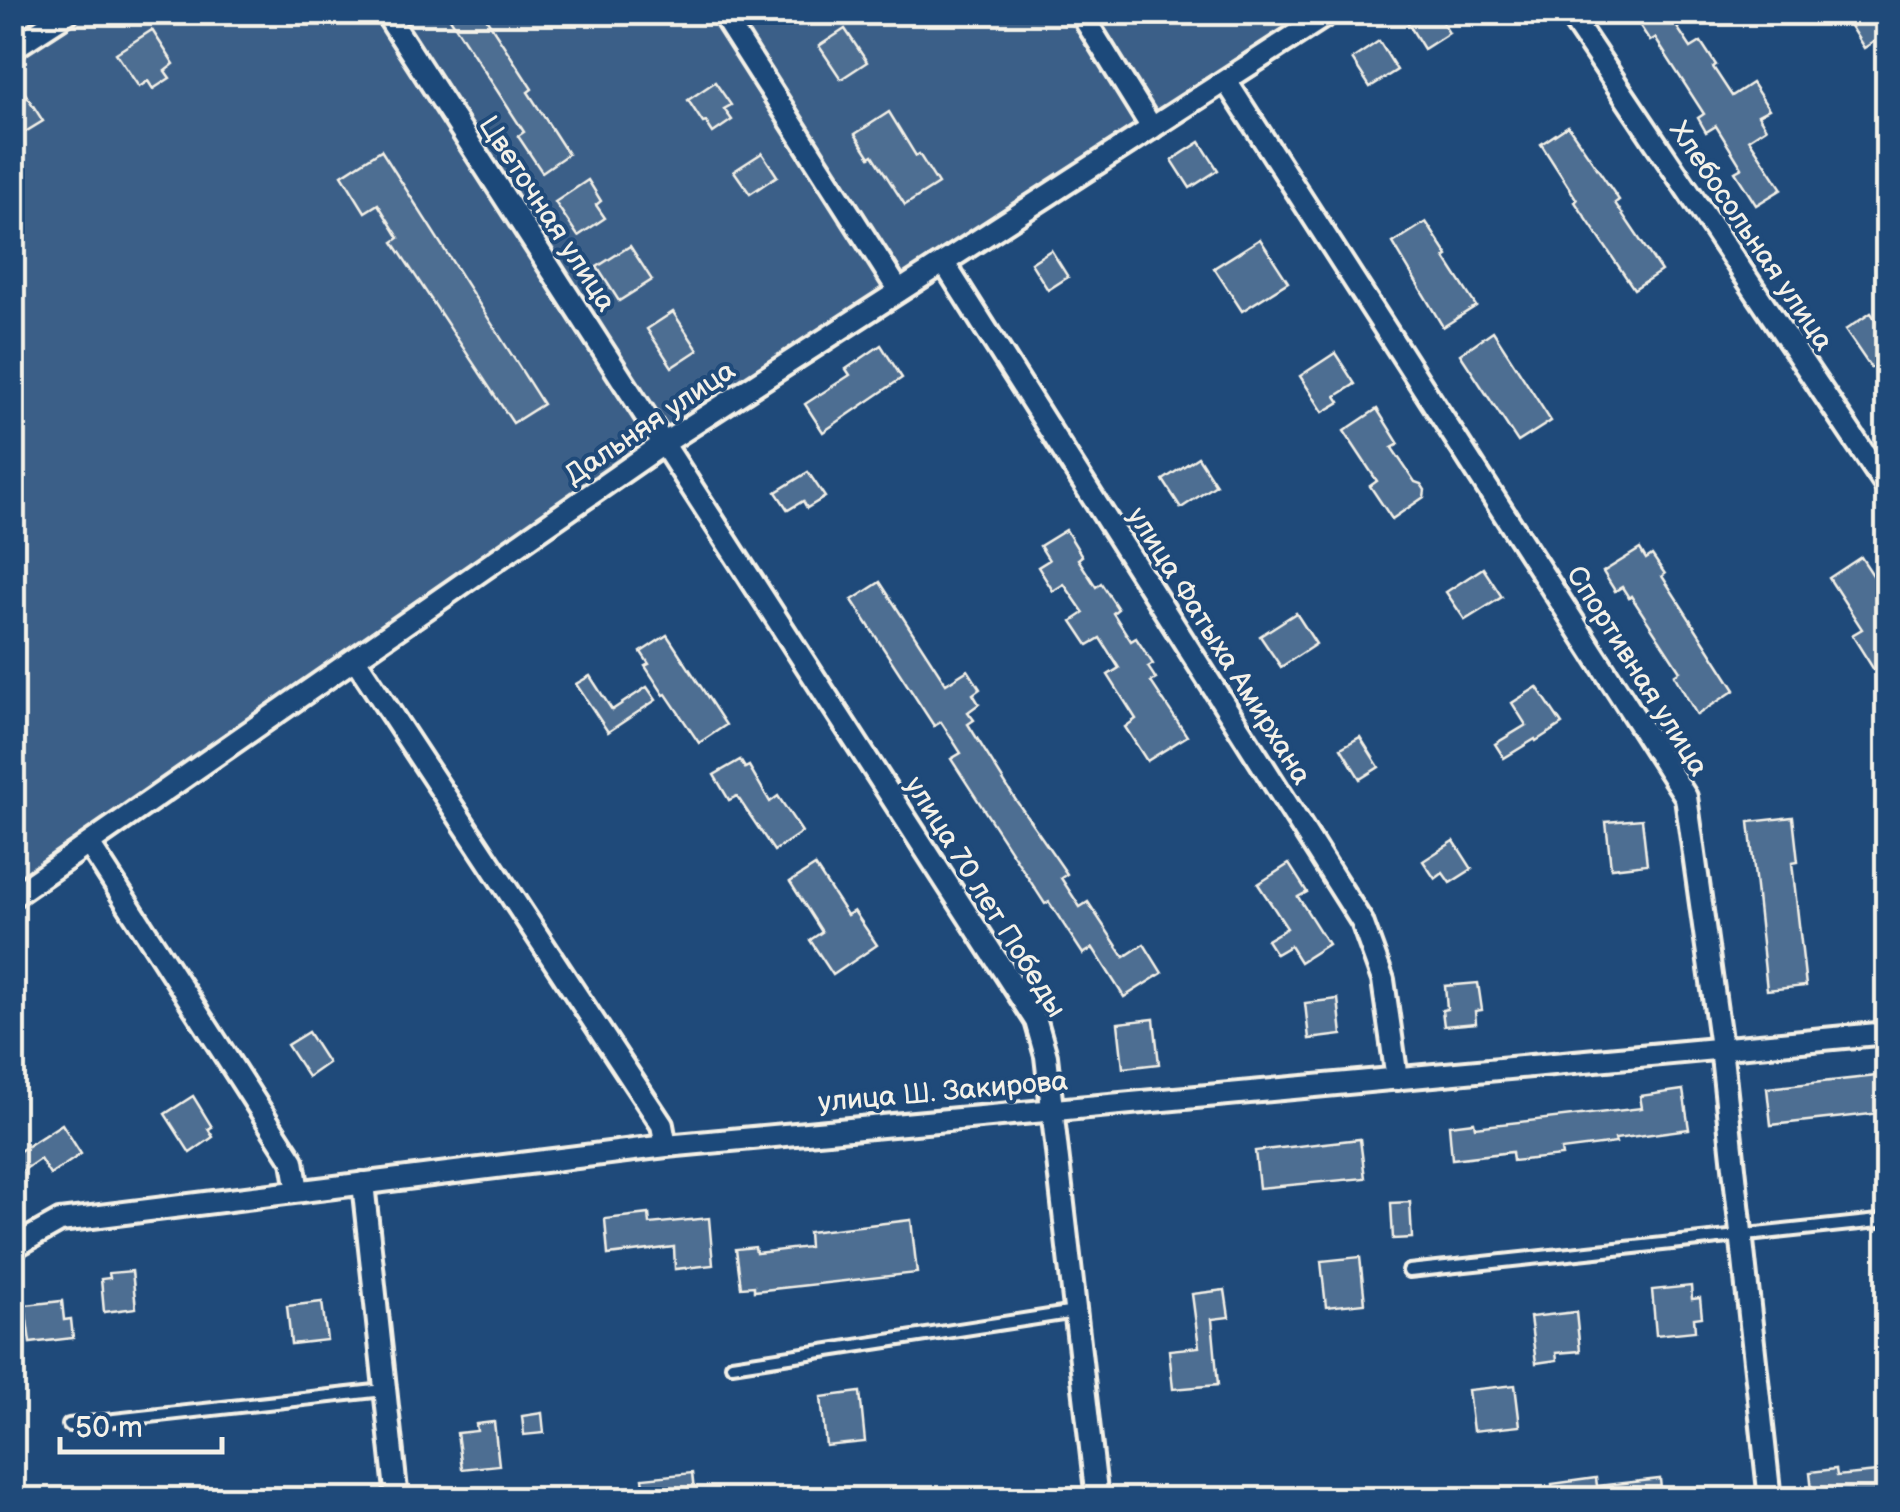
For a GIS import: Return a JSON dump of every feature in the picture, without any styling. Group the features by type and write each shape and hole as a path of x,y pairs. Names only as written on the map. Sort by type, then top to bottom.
{"street":[{"path":"12,48 69,12"},
{"name":"Цветочная улица","path":"386,12 663,444"},
{"path":"721,12 900,291"},
{"path":"1080,12 1152,128"},
{"name":"Дальняя улица","path":"12,898 663,444 1331,12"},
{"name":"Хлебосольная улица","path":"1568,12 1888,489"},
{"name":"Спортивная улица","path":"1226,80 1686,797 1721,1046 1770,1500"},
{"name":"улица Фатыха Амирхана","path":"944,263 1362,922 1383,980 1397,1079"},
{"name":"улица 70 лет Победы","path":"663,444 1036,1021 1046,1056 1096,1500"},
{"path":"355,659 662,1125 666,1146"},
{"path":"89,844 293,1161 298,1191"},
{"name":"улица Ш. Закирова","path":"12,1248 60,1222 666,1146 1888,1032"},
{"path":"364,1183 397,1500"}],"lane":[{"path":"1409,1271 1888,1220"},
{"path":"732,1364 1075,1312"},
{"path":"69,1425 386,1390"}],"shaded area":[{"path":"13,13 1307,13 853,308 13,897"}],"building":[{"path":"446,12 482,12 568,154 542,172 518,136 524,132"},
{"path":"1401,12 1436,12 1449,33 1424,49"},
{"path":"1631,12 1667,12 1691,48 1701,42 1732,96 1752,83 1769,109 1758,115 1766,128 1749,139 1782,189 1756,205 1735,172 1742,168 1716,126 1706,132 1698,118 1704,114 1655,38 1650,41"},
{"path":"1860,12 1888,12 1888,33 1864,48 1847,21"},
{"path":"845,29 867,62 841,79 819,46"},
{"path":"152,30 174,64 165,71 170,78 153,89 148,81 139,87 116,53"},
{"path":"1379,41 1397,70 1370,87 1352,59"},
{"path":"12,73 43,121 12,140"},
{"path":"715,82 731,105 724,109 732,120 713,133 688,100"},
{"path":"889,112 938,184 905,205 855,134"},
{"path":"1568,126 1661,271 1634,289 1541,144"},
{"path":"1200,142 1218,170 1190,188 1172,160"},
{"path":"381,150 543,404 513,423 393,242 399,238 378,204 365,212 342,175"},
{"path":"762,153 777,176 750,194 734,171"},
{"path":"588,180 601,201 596,205 605,218 578,236 555,202"},
{"path":"1426,222 1476,306 1443,327 1393,243"},
{"path":"1260,239 1288,282 1242,311 1214,268"},
{"path":"630,246 652,280 619,301 597,267"},
{"path":"1051,250 1068,277 1048,290 1031,263"},
{"path":"673,312 698,350 672,367 647,329"},
{"path":"1871,313 1888,337 1888,357 1871,368 1845,330"},
{"path":"1493,331 1551,421 1518,442 1460,354"},
{"path":"881,345 902,378 823,432 805,404 850,375 846,369"},
{"path":"1335,353 1355,384 1336,396 1340,402 1323,412 1300,376"},
{"path":"1377,409 1399,444 1392,448 1425,490 1424,497 1392,519 1370,486 1377,481 1344,431"},
{"path":"1198,457 1216,485 1181,508 1163,480"},
{"path":"808,472 825,497 807,508 803,501 788,510 776,492"},
{"path":"1066,530 1096,587 1101,583 1118,609 1113,613 1131,641 1136,638 1153,664 1148,667 1156,679 1151,682 1187,736 1147,761 1125,727 1136,719 1108,675 1119,668 1100,638 1088,645 1072,621 1084,613 1064,584 1053,591 1038,567 1049,560 1040,546"},
{"path":"1640,549 1646,559 1652,555 1665,574 1662,576 1735,690 1697,715 1674,675 1680,671 1631,596 1622,587 1615,591 1603,572"},
{"path":"1861,557 1888,598 1888,661 1874,670 1852,635 1862,629 1829,578"},
{"path":"1483,568 1502,597 1465,620 1446,592"},
{"path":"880,582 946,684 968,670 980,689 973,694 979,704 968,712 974,720 968,724 1067,874 1061,878 1080,907 1088,902 1124,957 1144,944 1162,973 1124,997 1093,948 1083,954 1049,902 1045,904 951,759 961,753 941,722 934,726 852,600"},
{"path":"1296,613 1316,644 1281,667 1260,636"},
{"path":"667,635 726,725 699,743 645,666 649,664 641,652"},
{"path":"590,676 612,710 647,687 656,700 608,732 576,684"},
{"path":"1537,687 1562,724 1504,758 1495,744 1526,725 1512,703"},
{"path":"1360,737 1379,767 1360,779 1341,748"},
{"path":"740,760 745,768 749,766 770,802 778,796 802,832 774,851 737,796 729,800 714,775"},
{"path":"1793,817 1798,862 1792,863 1806,986 1767,990 1749,822"},
{"path":"1642,819 1647,864 1611,868 1606,822"},
{"path":"1454,841 1472,869 1450,883 1443,873 1435,879 1423,861"},
{"path":"1289,864 1307,892 1298,897 1328,944 1300,962 1290,946 1276,954 1267,940 1287,928 1258,884"},
{"path":"815,866 847,915 854,911 877,945 833,975 810,940 822,932 790,882"},
{"path":"1478,983 1482,1010 1475,1011 1476,1023 1444,1026 1445,986"},
{"path":"1338,999 1342,1035 1309,1039 1305,1003"},
{"path":"1154,1019 1159,1064 1123,1068 1118,1023"},
{"path":"308,1032 328,1063 308,1077 287,1045"},
{"path":"1877,1076 1881,1113 1771,1125 1767,1088"},
{"path":"1683,1090 1689,1129 1561,1150 1562,1156 1513,1161 1512,1152 1452,1159 1449,1125 1474,1122 1475,1127 1642,1108 1640,1096"},
{"path":"193,1096 212,1127 208,1129 213,1137 190,1153 165,1114"},
{"path":"62,1124 81,1154 50,1175 40,1159 12,1178 12,1156"},
{"path":"1360,1139 1365,1178 1259,1188 1255,1151"},
{"path":"1410,1202 1412,1238 1393,1239 1391,1203"},
{"path":"649,1214 650,1224 709,1218 713,1265 675,1269 674,1247 608,1255 605,1219"},
{"path":"911,1220 917,1273 754,1291 754,1286 741,1287 736,1249 755,1247 756,1253 809,1247 808,1232"},
{"path":"1360,1257 1365,1303 1326,1307 1321,1261"},
{"path":"132,1271 136,1308 104,1312 101,1279 110,1278 109,1273"},
{"path":"1691,1286 1692,1299 1700,1298 1702,1317 1694,1318 1695,1331 1656,1335 1652,1290"},
{"path":"1225,1290 1229,1317 1212,1319 1218,1385 1173,1389 1169,1350 1199,1347 1192,1294"},
{"path":"62,1301 64,1320 71,1319 73,1338 30,1343 25,1305"},
{"path":"322,1302 327,1340 291,1344 287,1306"},
{"path":"1576,1312 1580,1351 1556,1353 1557,1360 1536,1363 1530,1317"},
{"path":"1515,1385 1520,1426 1473,1431 1468,1390"},
{"path":"860,1392 865,1442 826,1446 821,1397"},
{"path":"542,1413 544,1433 524,1435 522,1416"},
{"path":"494,1422 499,1465 462,1469 457,1433 477,1431 476,1424"},
{"path":"1836,1469 1837,1476 1888,1471 1888,1500 1813,1500 1810,1472"},
{"path":"692,1473 695,1500 646,1500 643,1478"},
{"path":"1596,1478 1597,1486 1660,1479 1662,1500 1554,1500 1552,1484"}]}
